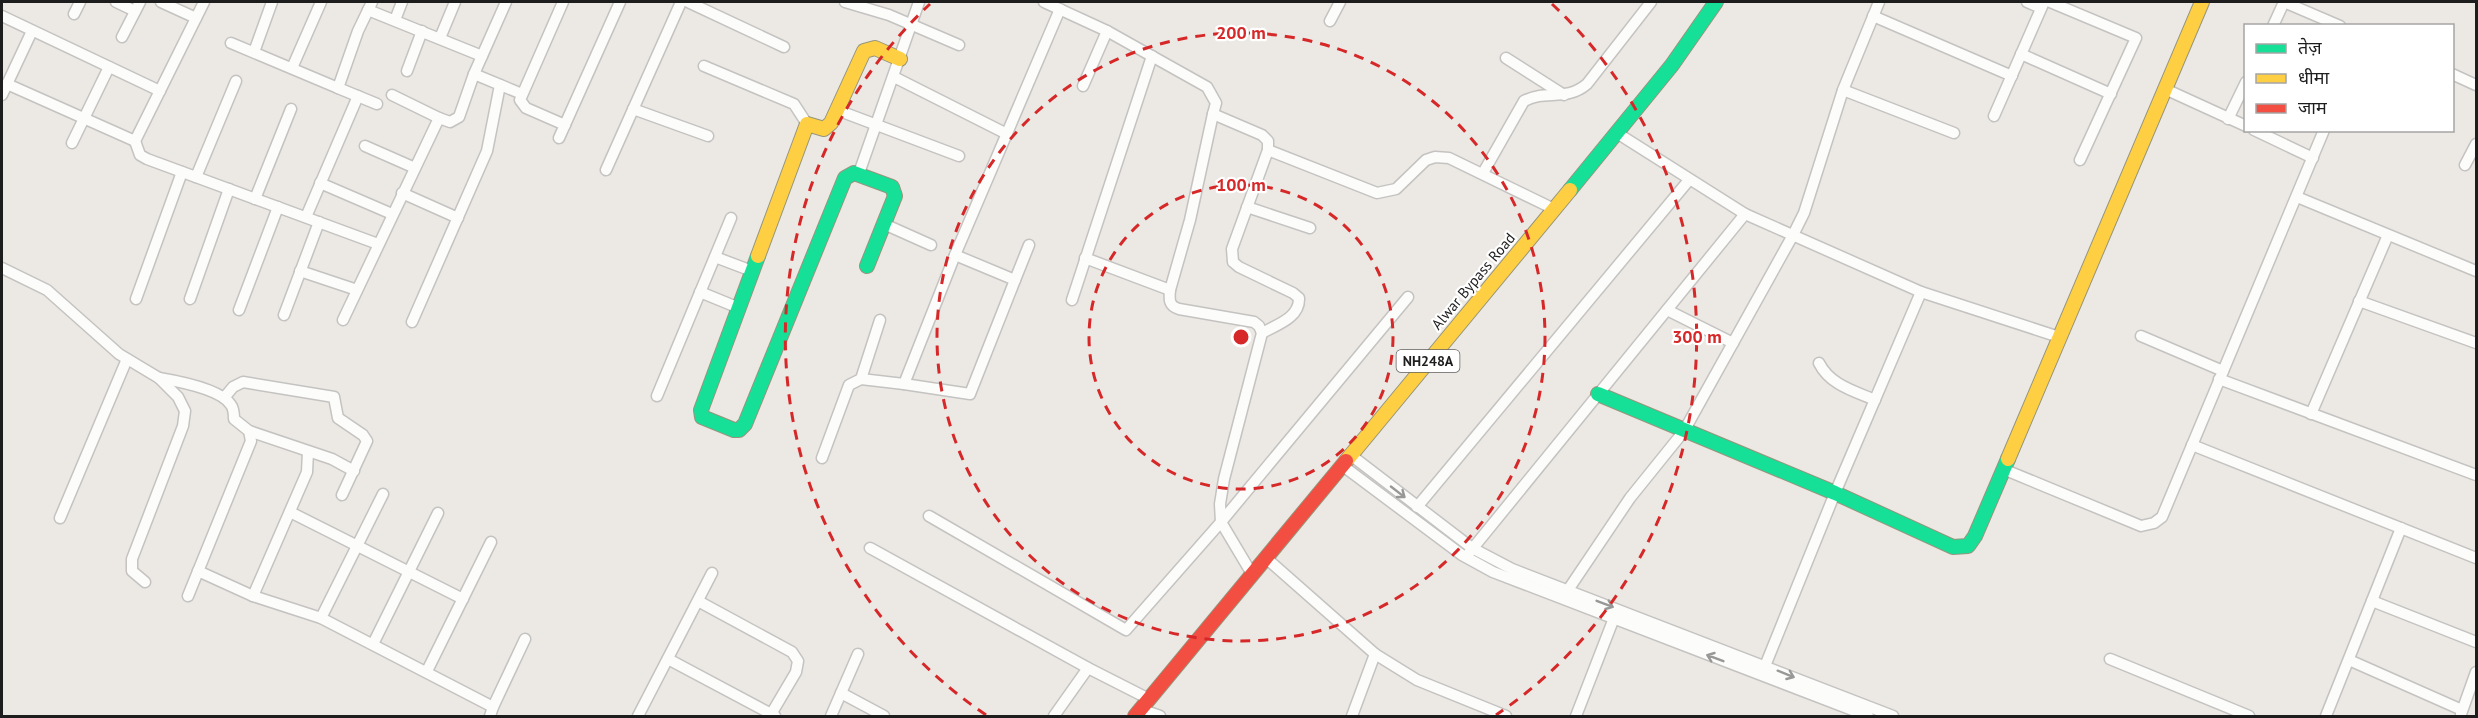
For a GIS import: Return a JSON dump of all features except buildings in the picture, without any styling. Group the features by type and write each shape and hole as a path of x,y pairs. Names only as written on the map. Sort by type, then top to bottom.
{"main road":[{"name":"Alwar Bypass Road","path":"1141,708 1348,461 1617,133 1672,65 1716,2"},
{"path":"1598,394 1835,493 1953,547 1968,546 1975,536 2202,2"},
{"path":"867,266 895,191 892,187 859,174 849,174 845,178 745,424 739,430 734,430 704,419 701,410 807,124 819,128 827,127 864,51 875,48 900,59"}],"street":[{"path":"74,14 80,2"},
{"path":"116,2 138,6 123,37"},
{"path":"161,2 196,18"},
{"path":"204,2 135,141 140,155 378,244"},
{"path":"254,52 272,2"},
{"path":"292,68 321,2"},
{"path":"395,20 402,2"},
{"path":"440,38 455,2"},
{"path":"392,95 450,122 459,117 474,74 506,2"},
{"path":"563,2 520,100 526,108 565,125"},
{"path":"560,138 620,2"},
{"path":"606,170 681,2"},
{"path":"688,2 784,47"},
{"path":"845,2 889,15 959,45"},
{"path":"859,174 919,2"},
{"path":"1044,2 1107,31 1207,87 1216,103 1169,301 1173,307 1254,322 1262,333 1224,479 1220,504 1221,522 1252,574"},
{"path":"1330,21 1340,2"},
{"path":"1483,173 1524,100 1533,96 1577,93 1587,84 1651,2"},
{"path":"1568,590 1630,498 1684,431 1793,235 1804,213 1843,90 1879,2"},
{"path":"2027,2 2045,4 2136,38 2080,160"},
{"path":"2273,24 2284,2 2335,24"},
{"path":"1994,116 2045,4"},
{"path":"338,88 370,6 395,20 482,56"},
{"path":"904,384 955,255 1059,9"},
{"path":"2,16 160,91"},
{"path":"1873,16 2012,76"},
{"path":"2,95 32,30"},
{"path":"406,71 422,31"},
{"path":"1083,86 1107,31"},
{"path":"231,43 377,104"},
{"path":"2021,54 2111,94"},
{"path":"1072,300 1152,56"},
{"path":"1506,58 1564,95"},
{"path":"704,66 794,104 807,124"},
{"path":"72,143 109,67"},
{"path":"474,74 522,94"},
{"path":"2454,76 2476,85"},
{"path":"894,77 1007,134"},
{"path":"196,177 236,81"},
{"path":"7,84 135,141"},
{"path":"412,322 486,151 500,85"},
{"path":"2228,119 2244,86"},
{"path":"2165,89 2244,125"},
{"path":"1843,90 1954,133"},
{"path":"306,217 358,96"},
{"path":"255,199 291,109"},
{"path":"633,109 708,136"},
{"path":"837,110 959,156"},
{"path":"1213,114 1262,135 1268,141 1268,150 1232,249 1233,262 1299,298 1297,312 1262,333"},
{"path":"344,320 439,118"},
{"path":"2258,132 2313,158"},
{"path":"2003,469 2141,525 2154,523 2162,517 2323,132"},
{"path":"1617,133 1745,214 1921,292 2059,337"},
{"path":"2465,165 2476,144"},
{"path":"365,146 415,168"},
{"path":"1268,150 1377,193 1396,189 1426,159 1449,158 1554,209"},
{"path":"136,299 182,172"},
{"path":"1417,507 1689,180"},
{"path":"320,183 392,214"},
{"path":"190,299 229,189"},
{"path":"402,193 458,218"},
{"path":"2297,197 2476,272"},
{"path":"238,310 278,207"},
{"path":"1247,207 1310,228"},
{"path":"1469,552 1745,214"},
{"path":"657,396 731,218"},
{"path":"284,315 319,222"},
{"path":"884,224 931,245"},
{"path":"2311,414 2388,235"},
{"path":"822,458 849,385 861,379 970,394 1029,245"},
{"path":"955,255 1015,280"},
{"path":"715,257 752,271"},
{"path":"1085,258 1170,290"},
{"path":"2,268 47,290 127,359 159,378 178,397 185,411 183,426 132,559 132,572 145,582"},
{"path":"300,271 357,290"},
{"path":"700,292 739,308"},
{"path":"1764,671 1835,493 1921,292"},
{"path":"929,516 1126,630 1221,522 1408,297"},
{"path":"2359,301 2476,344"},
{"path":"1667,310 1733,343"},
{"path":"861,379 880,320"},
{"path":"2141,336 2221,375 2311,414 2476,476"},
{"path":"60,518 127,359"},
{"path":"1819,363 1823,373 1831,380 1875,400"},
{"path":"159,378 189,384 224,398 232,406 234,419 249,430 332,459 354,471"},
{"path":"224,398 233,387 243,382 331,395 335,399 338,418 363,435 367,441 342,495"},
{"path":"188,596 251,441 249,430"},
{"path":"2192,445 2476,558"},
{"path":"253,596 307,472 308,452"},
{"path":"1348,461 1417,507 1493,572 1614,618 1893,717"},
{"path":"1348,461 1469,552 1764,671 1868,717"},
{"path":"321,618 383,494"},
{"path":"290,512 463,599"},
{"path":"373,644 438,513"},
{"path":"2326,717 2401,528"},
{"path":"427,671 492,542"},
{"path":"870,548 1088,668 1141,708 1160,717"},
{"path":"1266,558 1375,654 1417,680 1506,717"},
{"path":"198,571 253,596 321,618 427,671 492,712 525,639"},
{"path":"638,717 712,573"},
{"path":"668,659 772,716 796,672 798,661 792,652 698,601"},
{"path":"2372,601 2476,642"},
{"path":"1576,717 1614,618"},
{"path":"831,717 858,654"},
{"path":"1352,717 1375,654"},
{"path":"2110,659 2249,717"},
{"path":"2349,660 2461,713 2476,672"},
{"path":"1054,717 1088,668"},
{"path":"841,693 884,717"}],"traffic: fast":[{"path":"1570,190 1672,65 1716,2"},
{"path":"758,256 701,410 702,417 734,430 739,430 745,424 845,178 854,173 892,187 895,196 867,266"},
{"path":"1598,394 1835,493 1953,547 1968,546 1975,536 2008,459"}],"traffic: slow":[{"path":"2008,459 2202,2"},
{"path":"758,256 807,124 824,129 831,123 864,51 875,48 900,59"},
{"path":"1346,461 1570,190"}],"traffic: jam":[{"path":"1135,716 1346,461"}]}
